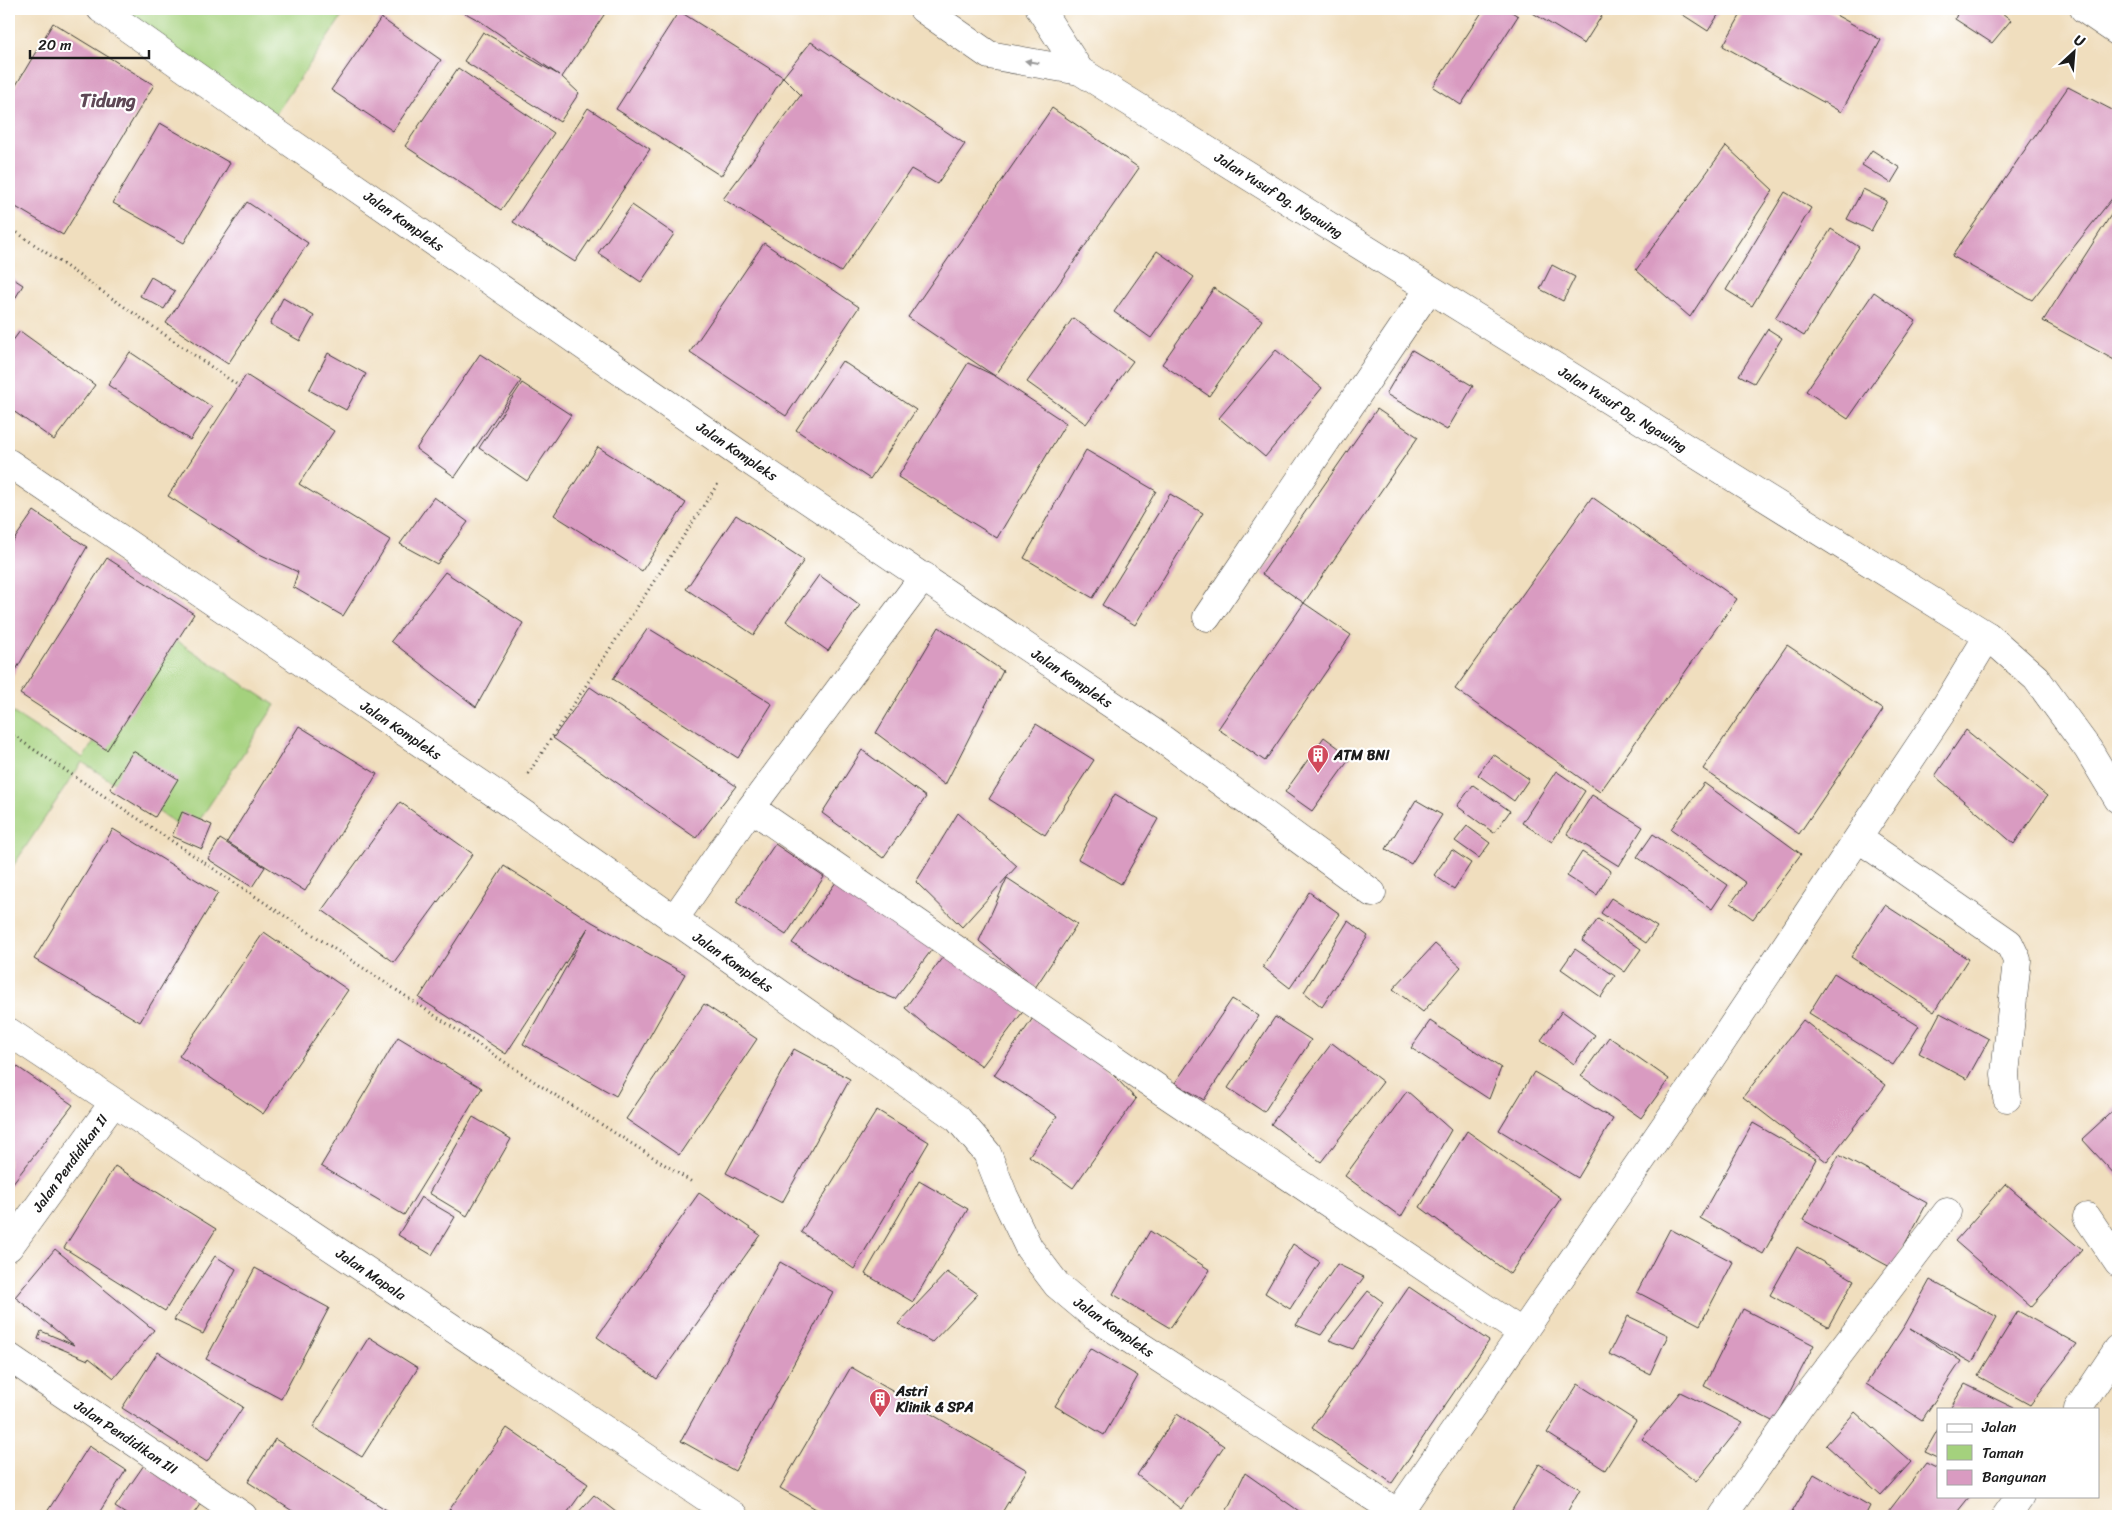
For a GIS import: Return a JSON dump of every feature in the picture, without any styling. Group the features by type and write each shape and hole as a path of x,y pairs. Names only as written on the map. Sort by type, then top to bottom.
{"street":[{"name":"Jalan Kompleks","path":"101,9 738,453 924,576 1150,730 1372,893"},
{"name":"Jalan Yusuf Dg. Ngawing","path":"923,9 989,55 1080,71 1988,636 2036,678 2088,749 2118,799"},
{"name":"Jalan Yusuf Dg. Ngawing","path":"1040,9 1080,71"},
{"path":"2084,9 2118,32"},
{"path":"1207,617 1428,289"},
{"name":"Jalan Kompleks","path":"9,463 509,803 674,921 958,1119 986,1153 1029,1248 1056,1285 1094,1316 1397,1515"},
{"path":"674,921 751,808 924,576"},
{"path":"1397,1515 1521,1332 1691,1088 1942,712 1988,636"},
{"path":"751,808 1174,1099 1521,1332"},
{"path":"1858,838 2009,943 2017,960 2005,1074 2008,1098"},
{"name":"Jalan Mapala","path":"9,1032 734,1516"},
{"name":"Jalan Pendidikan II","path":"9,1248 114,1102"},
{"path":"1723,1516 1802,1403 1870,1316 1947,1212"},
{"path":"2087,1217 2118,1263"},
{"path":"2079,1408 2118,1350"},
{"name":"Jalan Pendidikan III","path":"9,1357 243,1516"},
{"path":"2006,1516 2019,1498"}],"path":[{"path":"9,227 236,384"},
{"path":"509,803 738,453"},
{"path":"9,733 541,1086 692,1182"}],"green space":[{"path":"86,9 347,9 265,130"},
{"path":"165,633 275,705 191,833 82,762 9,872 9,710 83,758"}],"building":[{"path":"458,9 608,9 562,77 579,93 560,122 464,61 483,32 559,75 480,21"},
{"path":"1484,9 1507,9 1518,16 1461,105 1433,87"},
{"path":"1526,9 1606,9 1584,44"},
{"path":"1674,9 1722,9 1708,31"},
{"path":"1744,9 1825,9 1881,40 1841,112 1723,46"},
{"path":"1959,9 1997,9 2011,20 1992,43 1955,19"},
{"path":"679,11 783,77 721,176 616,109"},
{"path":"381,18 441,60 393,131 331,90"},
{"path":"53,23 154,85 63,235 9,203 9,97"},
{"path":"811,42 965,144 937,184 911,169 841,272 723,199 801,95 783,77"},
{"path":"458,68 554,133 501,210 405,146"},
{"path":"2068,87 2118,113 2118,191 2032,300 1952,256"},
{"path":"588,108 650,149 575,262 513,222"},
{"path":"1052,108 1139,168 995,376 908,317"},
{"path":"160,123 230,163 184,243 113,203"},
{"path":"1726,146 1773,190 1690,317 1636,270"},
{"path":"1872,150 1900,168 1891,183 1862,165"},
{"path":"1863,189 1887,201 1871,231 1847,219"},
{"path":"1785,192 1811,208 1752,306 1726,290"},
{"path":"247,202 308,243 228,364 166,323"},
{"path":"2118,204 2118,362 2043,321"},
{"path":"632,205 674,234 641,282 598,253"},
{"path":"1831,229 1859,247 1804,336 1775,318"},
{"path":"764,243 859,307 786,416 690,352"},
{"path":"1157,251 1194,277 1151,338 1114,312"},
{"path":"1552,265 1575,277 1563,301 1540,289"},
{"path":"9,276 23,285 9,309"},
{"path":"151,277 175,291 164,309 140,296"},
{"path":"1214,288 1262,320 1209,396 1162,364"},
{"path":"1874,292 1916,321 1848,419 1806,391"},
{"path":"283,298 314,316 300,341 270,324"},
{"path":"1073,318 1133,361 1086,424 1027,382"},
{"path":"1768,329 1782,338 1754,383 1739,375"},
{"path":"20,331 95,385 54,440 9,408 9,346"},
{"path":"1276,350 1322,388 1265,457 1219,418"},
{"path":"1412,350 1473,386 1447,430 1386,394"},
{"path":"130,352 212,407 190,440 108,385"},
{"path":"328,353 366,374 346,410 309,390"},
{"path":"480,354 521,381 455,477 416,449"},
{"path":"842,361 916,410 870,479 796,430"},
{"path":"968,363 995,376 1066,423 997,538 898,477"},
{"path":"246,375 334,431 299,484 390,540 343,616 293,587 298,572 255,552 168,496"},
{"path":"522,383 571,415 527,481 479,448"},
{"path":"1377,409 1418,437 1304,603 1262,574"},
{"path":"598,447 686,503 642,571 554,515"},
{"path":"1086,450 1156,491 1093,598 1024,558"},
{"path":"1170,494 1203,513 1135,625 1102,605"},
{"path":"434,497 468,522 437,564 400,544"},
{"path":"1592,497 1737,599 1600,792 1455,689"},
{"path":"34,511 87,547 9,682 9,547"},
{"path":"736,515 804,560 754,635 686,589"},
{"path":"107,558 194,614 107,750 20,694"},
{"path":"445,572 523,623 476,707 391,641"},
{"path":"819,575 860,605 828,651 786,621"},
{"path":"1304,603 1351,635 1265,761 1218,729"},
{"path":"939,627 1003,671 945,785 876,733"},
{"path":"648,628 772,704 738,758 613,679"},
{"path":"1787,645 1883,710 1799,834 1703,769"},
{"path":"590,687 736,786 696,838 553,738"},
{"path":"1036,724 1094,760 1045,835 989,799"},
{"path":"299,726 377,774 305,891 227,842"},
{"path":"1966,730 2047,796 2014,844 1935,776"},
{"name":"ATM BNI","path":"1324,737 1351,757 1312,811 1285,792"},
{"path":"862,750 926,797 883,858 822,813"},
{"path":"133,751 178,779 155,817 110,789"},
{"path":"1493,754 1529,779 1514,801 1478,775"},
{"path":"1556,771 1585,791 1552,842 1522,823"},
{"path":"1704,783 1801,854 1753,919 1731,903 1746,883 1671,829"},
{"path":"1473,785 1510,811 1494,833 1457,806"},
{"path":"1115,794 1158,819 1121,884 1078,859"},
{"path":"1592,795 1643,827 1619,866 1567,834"},
{"path":"1416,800 1442,815 1411,864 1386,849"},
{"path":"400,802 473,854 394,962 322,910"},
{"path":"182,812 212,825 202,849 172,836"},
{"path":"958,813 1017,866 962,927 916,882"},
{"path":"1467,826 1490,843 1479,858 1455,841"},
{"path":"113,829 218,893 140,1022 34,959"},
{"path":"1653,834 1728,885 1712,909 1637,857"},
{"path":"220,839 265,867 252,887 208,859"},
{"path":"775,844 824,877 786,935 736,902"},
{"path":"1452,850 1471,863 1454,889 1434,875"},
{"path":"1582,852 1611,871 1597,895 1567,876"},
{"path":"504,866 592,922 685,974 616,1096 523,1044 588,928 506,1054 419,998"},
{"path":"839,878 936,944 895,999 853,981 792,943"},
{"path":"1007,878 1077,924 1035,988 979,941"},
{"path":"1309,892 1340,914 1290,988 1263,967"},
{"path":"1611,898 1657,927 1646,943 1601,913"},
{"path":"1885,905 1968,959 1934,1012 1851,957"},
{"path":"1598,919 1641,949 1625,972 1582,941"},
{"path":"1348,921 1368,936 1322,1007 1304,992"},
{"path":"264,932 348,990 263,1114 179,1056"},
{"path":"1435,944 1461,967 1423,1012 1393,989"},
{"path":"1575,949 1615,976 1601,997 1561,969"},
{"path":"945,954 1028,1005 982,1066 931,1030 905,1008"},
{"path":"1834,973 1919,1026 1893,1065 1809,1013"},
{"path":"1232,999 1259,1016 1204,1100 1175,1083"},
{"path":"704,1004 757,1039 679,1155 626,1119"},
{"path":"1562,1011 1595,1035 1574,1064 1541,1040"},
{"path":"1940,1013 1989,1039 1967,1079 1919,1053"},
{"path":"1035,1015 1099,1060 1136,1099 1073,1188 1029,1156 1057,1116 994,1075"},
{"path":"1275,1017 1311,1040 1264,1112 1228,1088"},
{"path":"1803,1020 1886,1085 1827,1162 1743,1097"},
{"path":"1430,1021 1501,1068 1489,1099 1411,1048"},
{"path":"398,1037 482,1088 404,1215 321,1166"},
{"path":"1609,1037 1669,1079 1641,1118 1581,1076"},
{"path":"1332,1043 1383,1082 1321,1162 1271,1124"},
{"path":"794,1049 850,1079 782,1203 726,1173"},
{"path":"9,1061 73,1105 9,1188"},
{"path":"1534,1072 1613,1119 1578,1178 1499,1130"},
{"path":"1407,1091 1451,1130 1401,1217 1345,1176"},
{"path":"2118,1106 2118,1178 2082,1139"},
{"path":"877,1110 929,1142 854,1269 801,1232"},
{"path":"473,1117 511,1139 467,1216 429,1193"},
{"path":"1753,1123 1816,1159 1763,1254 1700,1218"},
{"path":"1467,1131 1561,1198 1510,1274 1420,1207"},
{"path":"1839,1155 1927,1203 1892,1268 1803,1220"},
{"path":"115,1166 216,1229 165,1311 64,1248"},
{"path":"919,1181 968,1209 913,1302 865,1274"},
{"path":"2005,1184 2082,1250 2031,1307 1955,1241"},
{"path":"699,1193 760,1235 657,1379 597,1337"},
{"path":"421,1197 455,1217 432,1255 398,1235"},
{"path":"1670,1229 1733,1262 1700,1325 1637,1292"},
{"path":"1150,1231 1210,1270 1170,1328 1113,1294"},
{"path":"1293,1244 1320,1262 1290,1309 1265,1293"},
{"path":"1797,1247 1854,1280 1828,1327 1770,1295"},
{"path":"55,1249 154,1330 114,1378 89,1358 88,1360 38,1339 41,1331 74,1345 15,1297"},
{"path":"215,1256 236,1269 203,1334 174,1320"},
{"path":"780,1262 833,1292 735,1471 681,1441"},
{"path":"1337,1264 1364,1277 1321,1335 1296,1325"},
{"path":"255,1268 329,1308 281,1399 206,1359"},
{"path":"947,1272 978,1294 932,1342 898,1324"},
{"path":"1930,1280 1997,1317 1972,1363 1910,1328 1961,1361 1922,1420 1866,1384 1905,1325"},
{"path":"1409,1287 1489,1341 1392,1483 1312,1428"},
{"path":"1368,1291 1383,1302 1353,1349 1329,1340"},
{"path":"1743,1309 1814,1345 1774,1422 1704,1386"},
{"path":"2018,1311 2077,1344 2030,1405 1978,1376"},
{"path":"1628,1316 1668,1335 1650,1374 1609,1354"},
{"path":"369,1337 418,1368 362,1457 313,1427"},
{"path":"1090,1348 1138,1376 1104,1435 1055,1406"},
{"path":"158,1352 243,1407 207,1462 122,1408"},
{"name":"Astri Klinik & SPA","path":"851,1367 1027,1470 1000,1516 828,1516 780,1488"},
{"path":"1578,1384 1636,1421 1605,1470 1547,1433"},
{"path":"1965,1384 2014,1408 1951,1408"},
{"path":"1680,1392 1743,1423 1696,1482 1642,1439"},
{"path":"1855,1412 1911,1462 1881,1495 1826,1445"},
{"path":"1177,1414 1224,1446 1181,1509 1137,1475"},
{"path":"507,1428 588,1484 565,1516 445,1516"},
{"path":"1937,1431 1937,1458 1925,1452"},
{"path":"275,1439 396,1516 300,1516 248,1482"},
{"path":"89,1446 126,1470 97,1516 53,1516 47,1512"},
{"path":"1926,1463 1937,1468 1937,1498 1968,1498 1954,1516 1885,1516"},
{"path":"1539,1464 1580,1489 1565,1516 1517,1516 1511,1512"},
{"path":"144,1465 201,1503 192,1516 129,1516 115,1507"},
{"path":"1245,1473 1306,1516 1224,1516"},
{"path":"1814,1474 1870,1506 1865,1516 1790,1516"},
{"path":"594,1495 621,1516 575,1516"}],"place":[{"name":"ATM BNI","path":"1318,774"},
{"name":"Astri Klinik & SPA","path":"880,1418"}],"district":[{"name":"Tidung","path":"108,100"}]}
